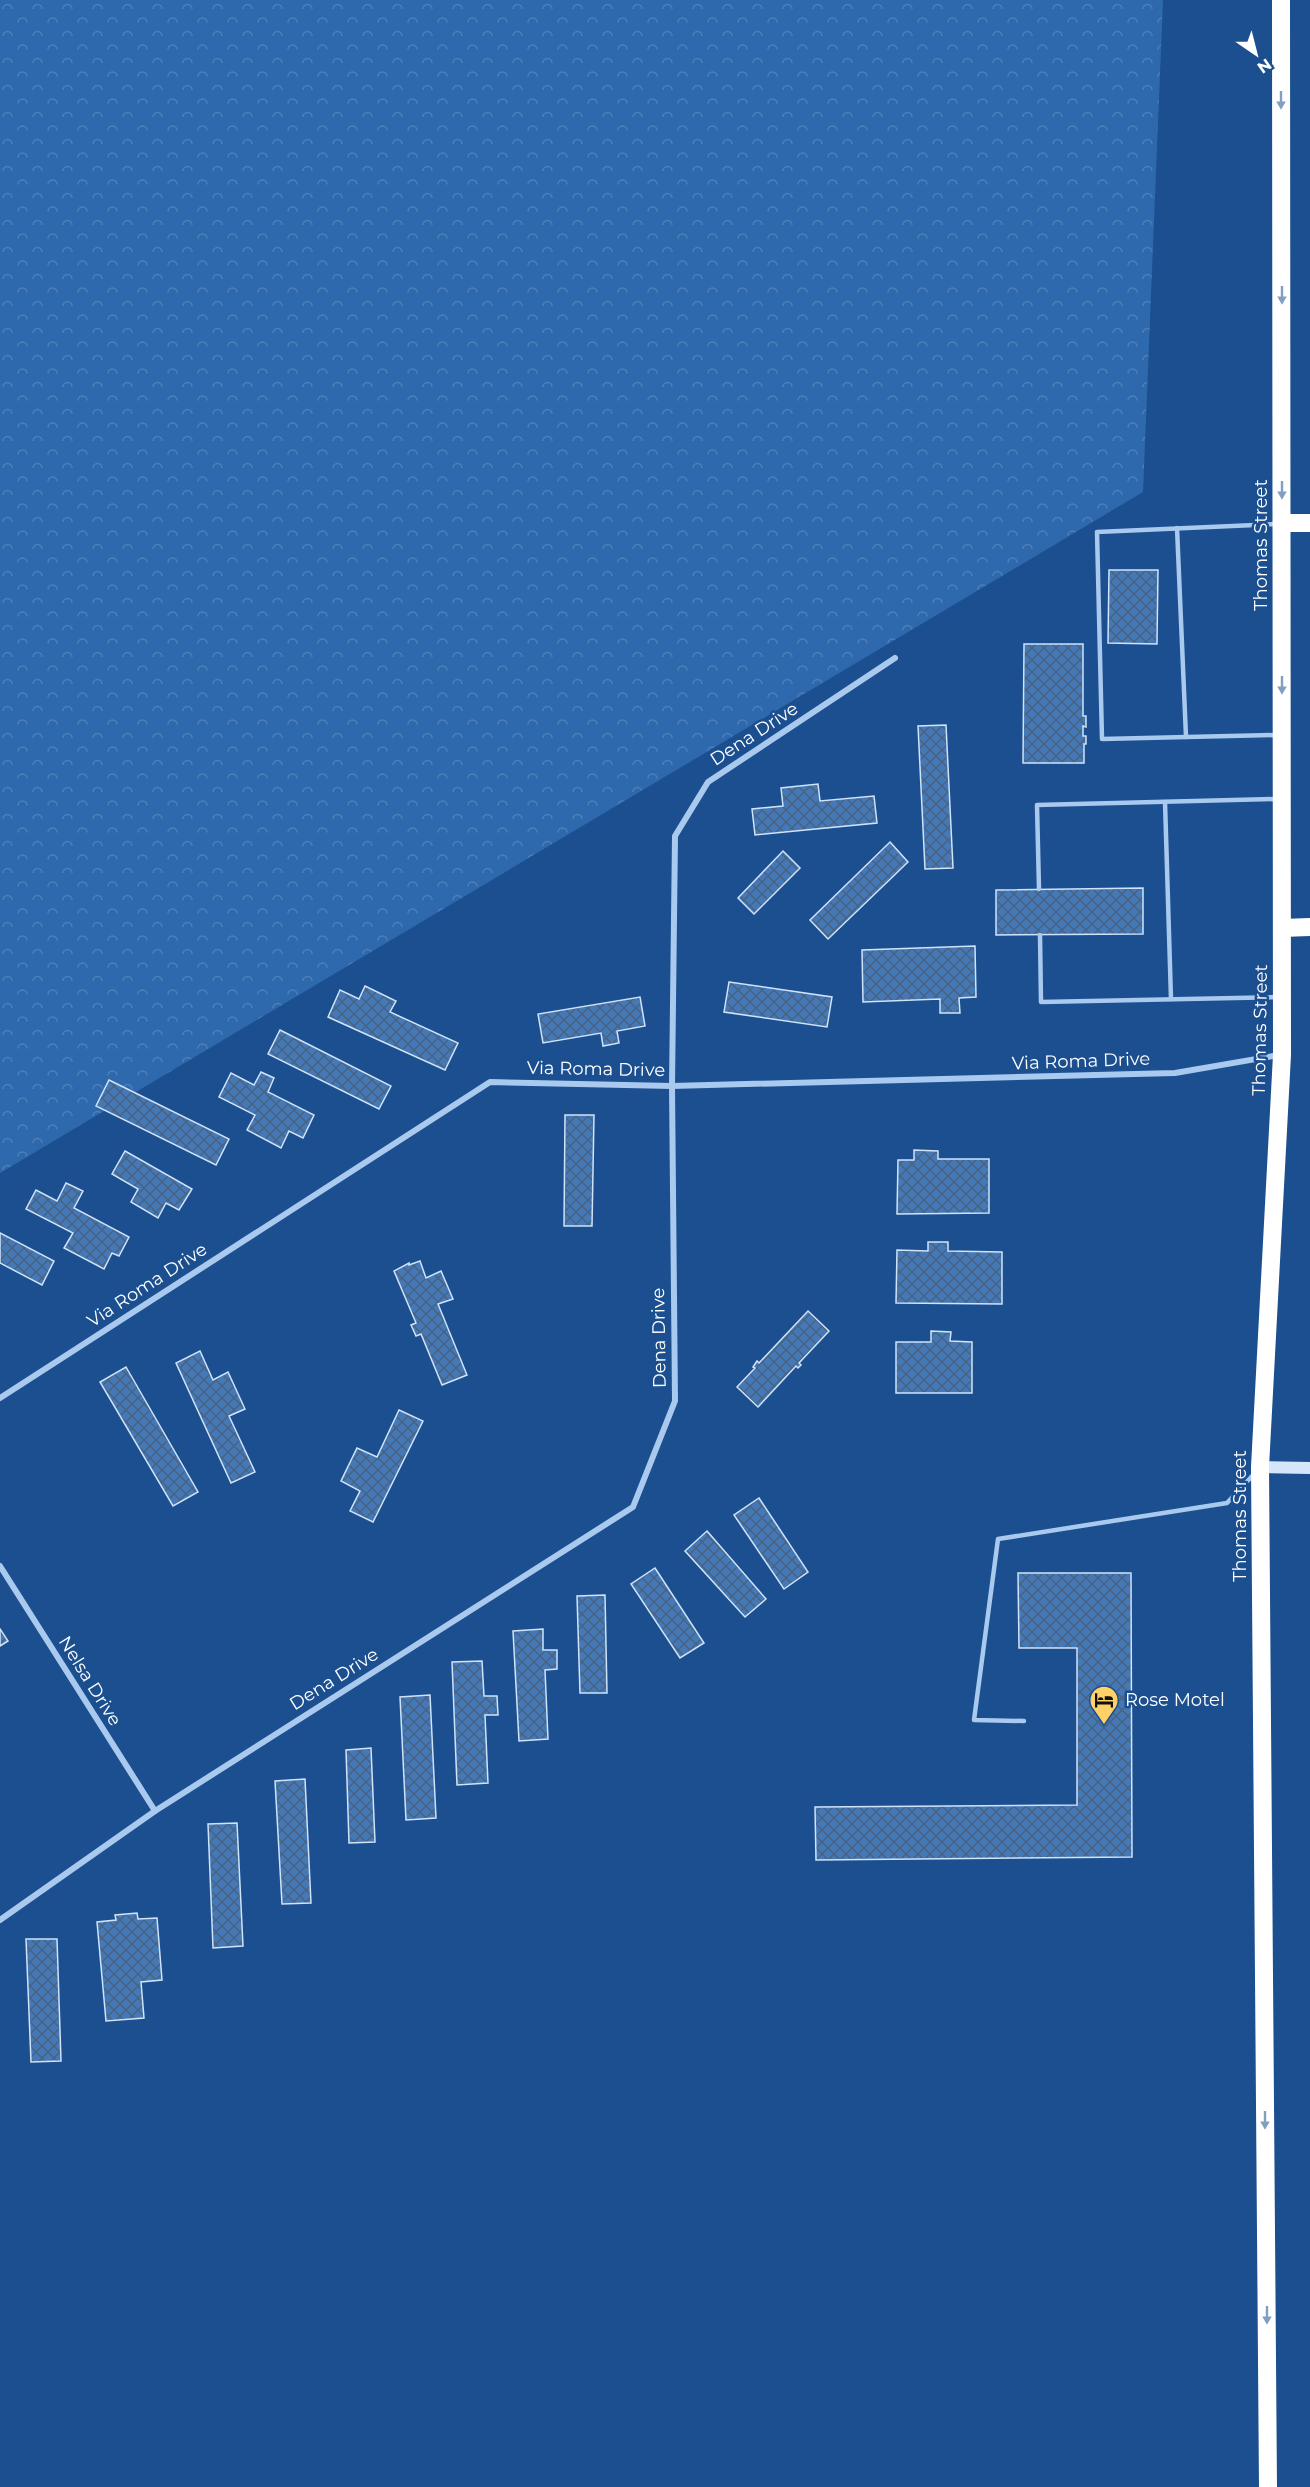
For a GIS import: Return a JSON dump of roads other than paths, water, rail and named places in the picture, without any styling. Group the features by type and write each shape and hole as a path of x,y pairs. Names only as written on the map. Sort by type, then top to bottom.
{"highway":[{"name":"Thomas Street","path":"1268,2487 1260,1467 1282,1055 1281,0"},
{"path":"1282,523 1310,523"},
{"path":"1282,928 1310,927"}],"street":[{"name":"Dena Drive","path":"0,1920 155,1811 633,1507 675,1401 672,1086 675,836 708,782 895,658"},
{"name":"Via Roma Drive","path":"0,1398 490,1082 672,1086 1175,1073 1282,1055"},
{"path":"1260,1467 1310,1468"},
{"name":"Nelsa Drive","path":"0,1566 155,1811"}],"lane":[{"path":"1282,523 1097,532 1102,739 1282,735"},
{"path":"1177,528 1186,737"},
{"path":"1039,889 1037,805 1282,799"},
{"path":"1165,802 1171,999"},
{"path":"1040,935 1041,1002 1282,996"},
{"path":"1024,1720 974,1720 998,1539 1227,1503 1260,1467"}],"place":[{"name":"Rose Motel","path":"1104,1726"}]}
